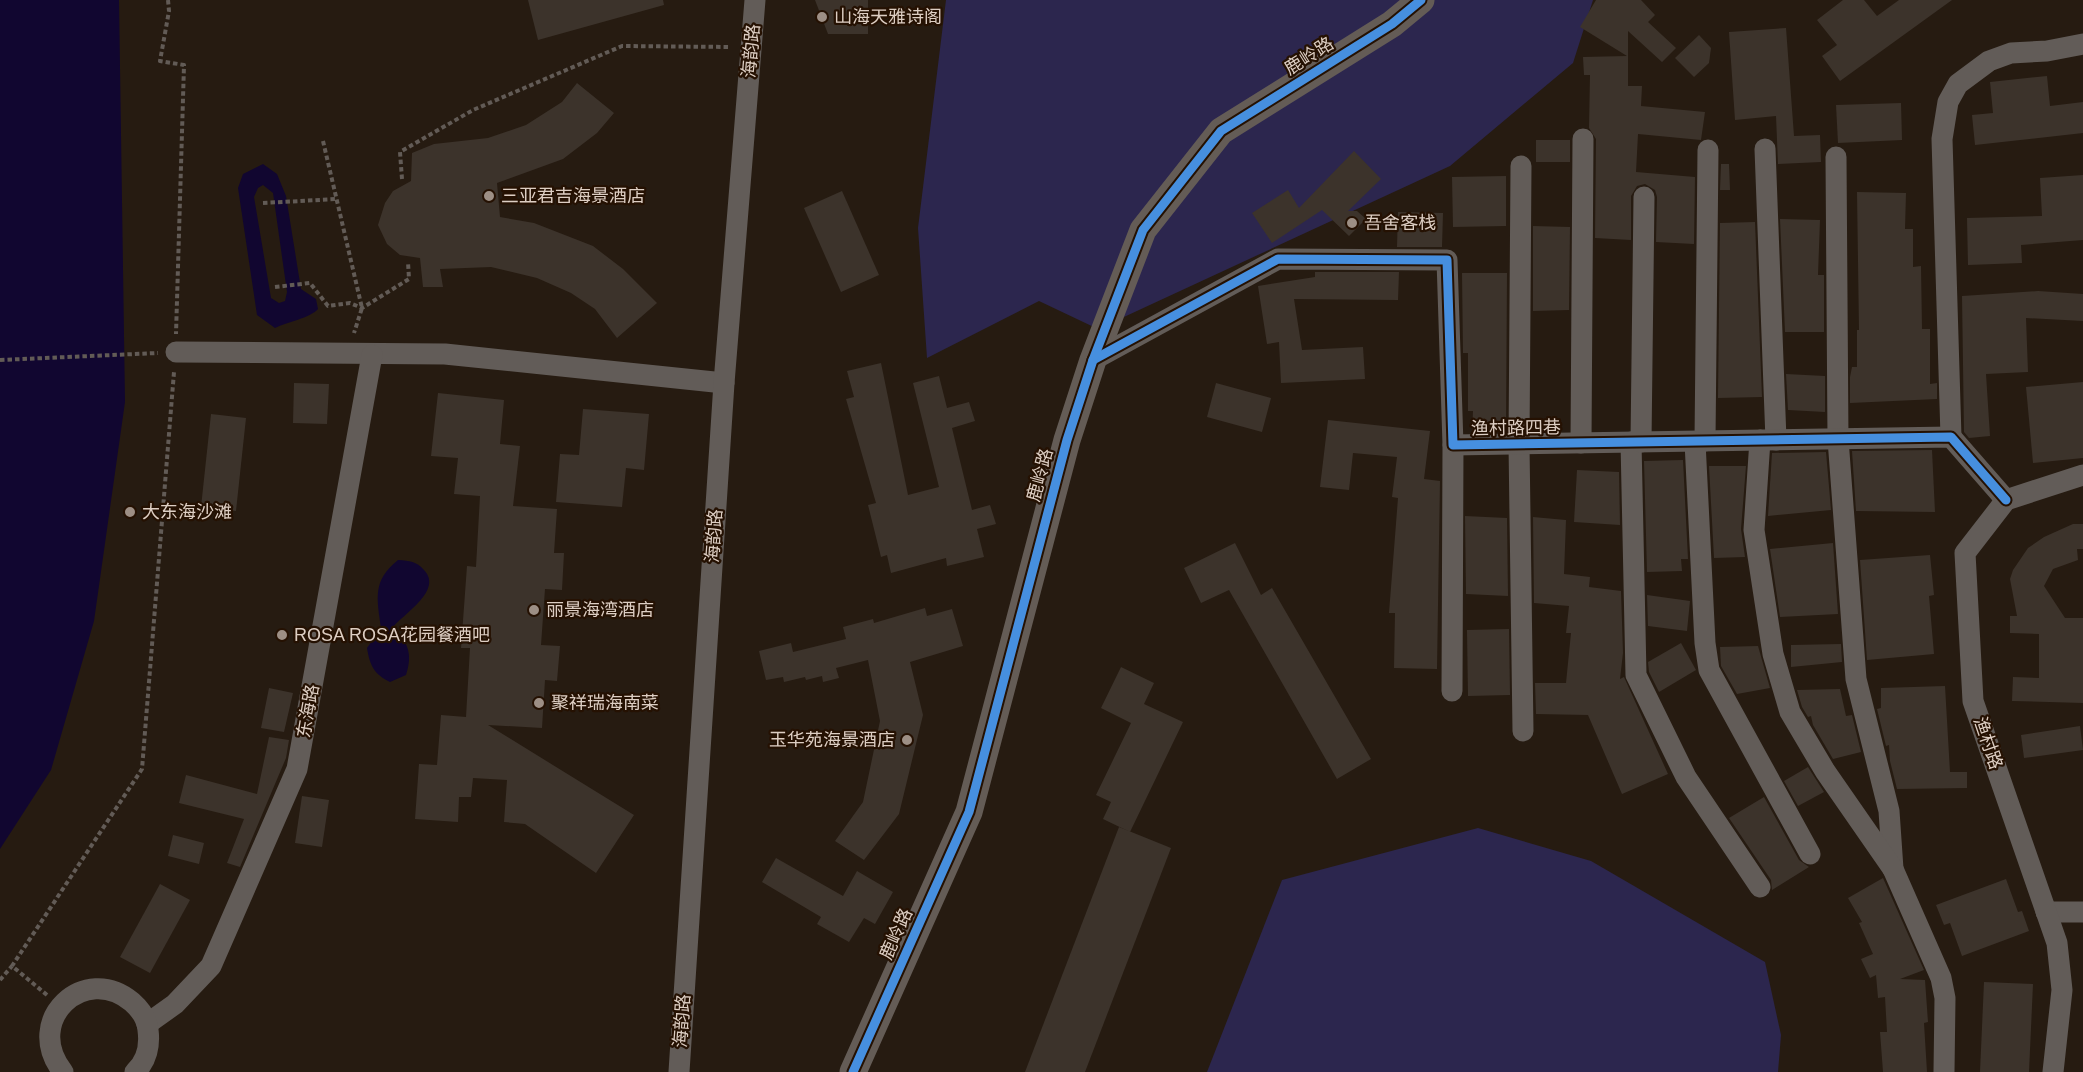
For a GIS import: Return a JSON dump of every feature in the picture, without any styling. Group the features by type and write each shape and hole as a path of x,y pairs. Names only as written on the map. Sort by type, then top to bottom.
{"main road":[{"name":"鹿岭路","path":"853,1072 969,812 1066,440 1093,360 1143,230 1221,131 1392,24 1421,0"}],"street":[{"name":"海韵路","path":"679,1072 724,383 755,0"},
{"path":"2083,44 2047,51 2011,53 1989,61 1958,84 1948,102 1942,139 1952,437 2006,500 2083,475"},
{"path":"1581,443 1583,139"},
{"path":"1765,148 1768,440 1754,530 1773,654 1790,712 1825,771 1893,869 1941,978 1946,998 1944,1072"},
{"path":"1708,150 1700,441 1705,643 1709,670 1810,854"},
{"path":"1836,157 1838,439 1856,679 1889,811 1893,869"},
{"path":"1521,166 1519,444 1523,731"},
{"path":"1644,197 1636,442 1636,675 1686,777 1760,887"},
{"name":"渔村路四巷","path":"1093,360 1278,259 1447,260 1453,445 1952,437"},
{"path":"176,352 445,354 724,383"},
{"name":"东海路","path":"147,1024 175,1004 211,966 297,769 372,355"},
{"path":"1452,691 1453,445"},
{"name":"渔村路","path":"2006,500 1965,553 1973,701 2057,943 2062,990 2053,1072"},
{"path":"2046,912 2083,912"},
{"path":"63,1072 52,1058 48,1038 53,1020 61,1007 74,995 95,988 105,988 122,993 140,1009 147,1024 149,1041 142,1070"}],"path":[{"path":"0,980 12,966 142,769 176,352 184,65 160,61 169,11 168,0"},
{"path":"402,179 400,152 473,110 622,46 751,47"},
{"path":"323,141 362,308 347,355"},
{"path":"263,203 337,199"},
{"path":"362,308 409,279 408,262"},
{"path":"275,287 310,283 328,306 350,303 362,308"},
{"path":"0,360 176,352"},
{"path":"12,966 61,1007"}],"shaded area":[{"path":"0,0 119,0 125,402 94,621 51,770 0,849"},
{"path":"946,0 1593,0 1573,63 1450,166 1098,329 1039,301 927,358 918,228"},
{"path":"263,164 277,174 286,196 301,289 316,299 318,309 314,312 275,328 257,315 238,188 243,174","holes":["263,185 273,193 287,292 285,301 279,303 271,298 254,197 258,188"]},
{"path":"398,560 412,562 421,567 429,578 429,585 420,601 393,627 406,643 409,661 406,675 390,682 374,669 367,648 381,628 378,599 380,583"},
{"path":"1478,828 1591,861 1765,962 1781,1035 1778,1072 1207,1072 1282,880"}],"building":[{"path":"528,0 663,0 664,5 538,40"},
{"path":"815,0 868,0 868,34 828,34"},
{"path":"1596,0 1641,0 1655,15 1648,22 1676,48 1662,62 1628,31 1628,86 1642,86 1641,106 1705,112 1701,140 1638,134 1636,172 1695,177 1694,244 1656,242 1657,197 1655,190 1645,184 1637,186 1631,196 1631,240 1595,238 1596,139 1589,128 1590,75 1584,75 1583,57 1627,56 1580,27"},
{"path":"1843,0 1864,0 1877,16 1899,0 1952,0 1840,81 1822,56 1837,45 1817,20"},
{"path":"1786,28 1794,136 1820,135 1821,162 1778,164 1776,116 1735,120 1729,32"},
{"path":"1699,35 1711,48 1709,63 1694,77 1675,58"},
{"path":"2047,76 2050,106 2083,102 2083,133 1975,145 1972,115 1993,113 1990,82"},
{"path":"577,83 614,113 597,133 563,159 497,183 500,217 534,223 593,246 623,269 657,303 617,338 595,309 571,293 537,278 491,267 440,269 443,287 423,287 420,258 400,255 387,244 378,225 385,203 393,191 411,181 412,153 434,144 488,138 526,125 562,102"},
{"path":"1901,103 1902,140 1838,143 1836,105"},
{"path":"1536,140 1570,140 1570,162 1536,162"},
{"path":"1354,151 1381,179 1348,211 1357,211 1366,219 1349,236 1322,210 1272,243 1252,213 1288,190 1299,208"},
{"path":"1721,164 1729,164 1730,190 1720,190"},
{"path":"2083,175 2083,240 2021,245 2022,263 1968,265 1967,218 2042,216 2040,178"},
{"path":"1506,176 1506,226 1453,227 1452,177"},
{"path":"842,191 879,275 841,292 804,208"},
{"path":"1857,192 1906,193 1905,229 1913,229 1913,267 1921,266 1922,329 1930,329 1930,384 1937,383 1937,399 1850,403 1850,377 1852,367 1857,367 1857,330 1859,330"},
{"path":"1398,212 1443,213 1442,247 1397,247"},
{"path":"1780,219 1820,220 1818,275 1824,275 1824,332 1785,332"},
{"path":"1755,222 1762,397 1718,398 1720,223"},
{"path":"1533,226 1570,227 1569,310 1533,311"},
{"path":"1315,272 1399,272 1398,300 1294,299 1302,350 1363,347 1365,379 1281,383 1279,342 1267,344 1258,286 1315,277"},
{"path":"1462,273 1507,273 1506,431 1472,432 1473,411 1468,411 1468,353 1463,353"},
{"path":"2038,291 2083,294 2083,321 2026,318 2028,372 1986,374 1990,436 1969,438 1964,432 1962,296"},
{"path":"881,363 908,495 939,487 913,383 939,376 947,408 969,402 975,421 952,428 972,510 990,505 996,524 977,529 984,557 947,566 946,558 891,573 887,555 881,557 868,505 876,503 846,399 854,397 847,371"},
{"path":"1786,374 1825,376 1825,412 1788,410"},
{"path":"2083,382 2083,458 2033,463 2026,387"},
{"path":"294,383 329,384 327,424 293,423"},
{"path":"1216,383 1271,398 1262,432 1207,417"},
{"path":"438,393 504,400 500,444 520,446 513,506 557,509 554,553 564,553 562,590 545,589 541,645 560,646 557,681 545,680 542,728 488,725 634,815 596,873 525,824 504,822 507,780 473,778 471,797 459,797 458,822 415,819 419,764 437,765 441,715 466,717 470,648 461,648 467,566 476,567 480,496 454,494 458,458 431,456"},
{"path":"583,409 649,414 644,470 626,468 622,507 556,502 560,454 579,455"},
{"path":"211,414 246,418 236,511 201,507"},
{"path":"1328,420 1430,431 1424,479 1440,481 1437,669 1394,668 1395,613 1389,613 1398,498 1392,497 1397,457 1353,453 1349,490 1320,487"},
{"path":"1932,450 1935,512 1856,511 1852,451"},
{"path":"1826,452 1831,510 1768,516 1772,453"},
{"path":"1683,460 1688,559 1681,559 1682,571 1647,572 1644,461"},
{"path":"1709,466 1746,466 1741,529 1745,557 1714,558"},
{"path":"1577,470 1619,472 1620,525 1574,522"},
{"path":"1465,516 1507,518 1508,596 1466,594"},
{"path":"1533,517 1566,520 1564,574 1590,577 1589,587 1621,591 1623,653 1620,679 1624,677 1668,774 1622,794 1588,715 1536,714 1535,683 1566,683 1571,633 1566,633 1569,606 1534,603"},
{"path":"2073,524 2083,524 2083,549 2077,549 2078,560 2053,569 2044,586 2065,618 2083,618 2083,703 2012,701 2013,677 2039,678 2039,634 2010,633 2010,616 2017,616 2010,579 2013,570 2028,548 2044,537"},
{"path":"1235,543 1261,595 1272,588 1371,759 1337,779 1229,590 1201,603 1184,568"},
{"path":"1833,543 1838,614 1780,617 1770,549"},
{"path":"1930,555 1934,595 1929,596 1934,654 1867,660 1860,560"},
{"path":"1647,595 1690,601 1687,631 1648,626"},
{"path":"925,608 927,616 952,609 963,646 910,662 923,715 899,814 864,860 835,841 863,802 880,721 868,660 836,668 839,678 823,682 822,676 806,680 805,677 784,682 783,677 766,680 759,651 791,643 793,652 846,639 843,627 873,619 874,623"},
{"path":"1509,629 1510,695 1468,696 1467,630"},
{"path":"1681,643 1696,670 1659,692 1649,672 1648,662"},
{"path":"1841,644 1842,662 1791,667 1791,645"},
{"path":"1758,646 1770,688 1737,694 1721,666 1720,647"},
{"path":"1121,667 1154,683 1144,704 1183,722 1130,832 1103,819 1111,802 1096,795 1131,723 1101,708"},
{"path":"1945,686 1950,772 1967,772 1967,788 1897,789 1890,761 1889,745 1886,746 1877,709 1881,708 1881,688"},
{"path":"269,688 293,693 284,732 261,728"},
{"path":"1840,689 1846,716 1852,715 1861,752 1833,759 1813,725 1811,716 1808,717 1802,707 1797,690"},
{"path":"2080,726 2083,750 2024,758 2021,735"},
{"path":"269,737 289,740 286,758 240,867 227,863 244,819 179,803 186,775 257,794"},
{"path":"1808,767 1824,792 1798,806 1784,781"},
{"path":"302,796 329,800 322,847 295,843"},
{"path":"1764,797 1799,860 1809,867 1772,890 1771,880 1729,818"},
{"path":"1119,827 1171,848 1085,1072 1025,1072"},
{"path":"173,835 204,843 199,864 168,856"},
{"path":"776,858 843,896 857,871 893,892 875,924 864,918 849,942 817,924 821,917 762,882"},
{"path":"1883,878 1924,970 1900,979 1925,980 1928,1022 1924,1023 1927,1072 1883,1072 1880,1032 1887,1032 1885,997 1878,998 1876,975 1870,978 1861,959 1873,954 1859,923 1862,922 1848,898"},
{"path":"2006,879 2018,912 2022,911 2029,931 1962,956 1950,923 1944,925 1936,905"},
{"path":"160,884 190,900 150,973 120,957"},
{"path":"1984,982 2033,984 2029,1072 1980,1072"}],"cycle path":[{"path":"853,1072 969,812 1067,440 1093,360 1143,230 1221,131 1392,24 1421,0"},
{"path":"1093,360 1278,259 1447,260 1453,445 1951,437 2006,500"}],"place":[{"name":"山海天雅诗阁","path":"822,17"},
{"name":"三亚君吉海景酒店","path":"489,196"},
{"name":"吾舍客栈","path":"1352,223"},
{"name":"大东海沙滩","path":"130,512"},
{"name":"丽景海湾酒店","path":"534,610"},
{"name":"ROSA ROSA花园餐酒吧","path":"282,635"},
{"name":"聚祥瑞海南菜","path":"539,703"},
{"name":"玉华苑海景酒店","path":"907,740"}]}
